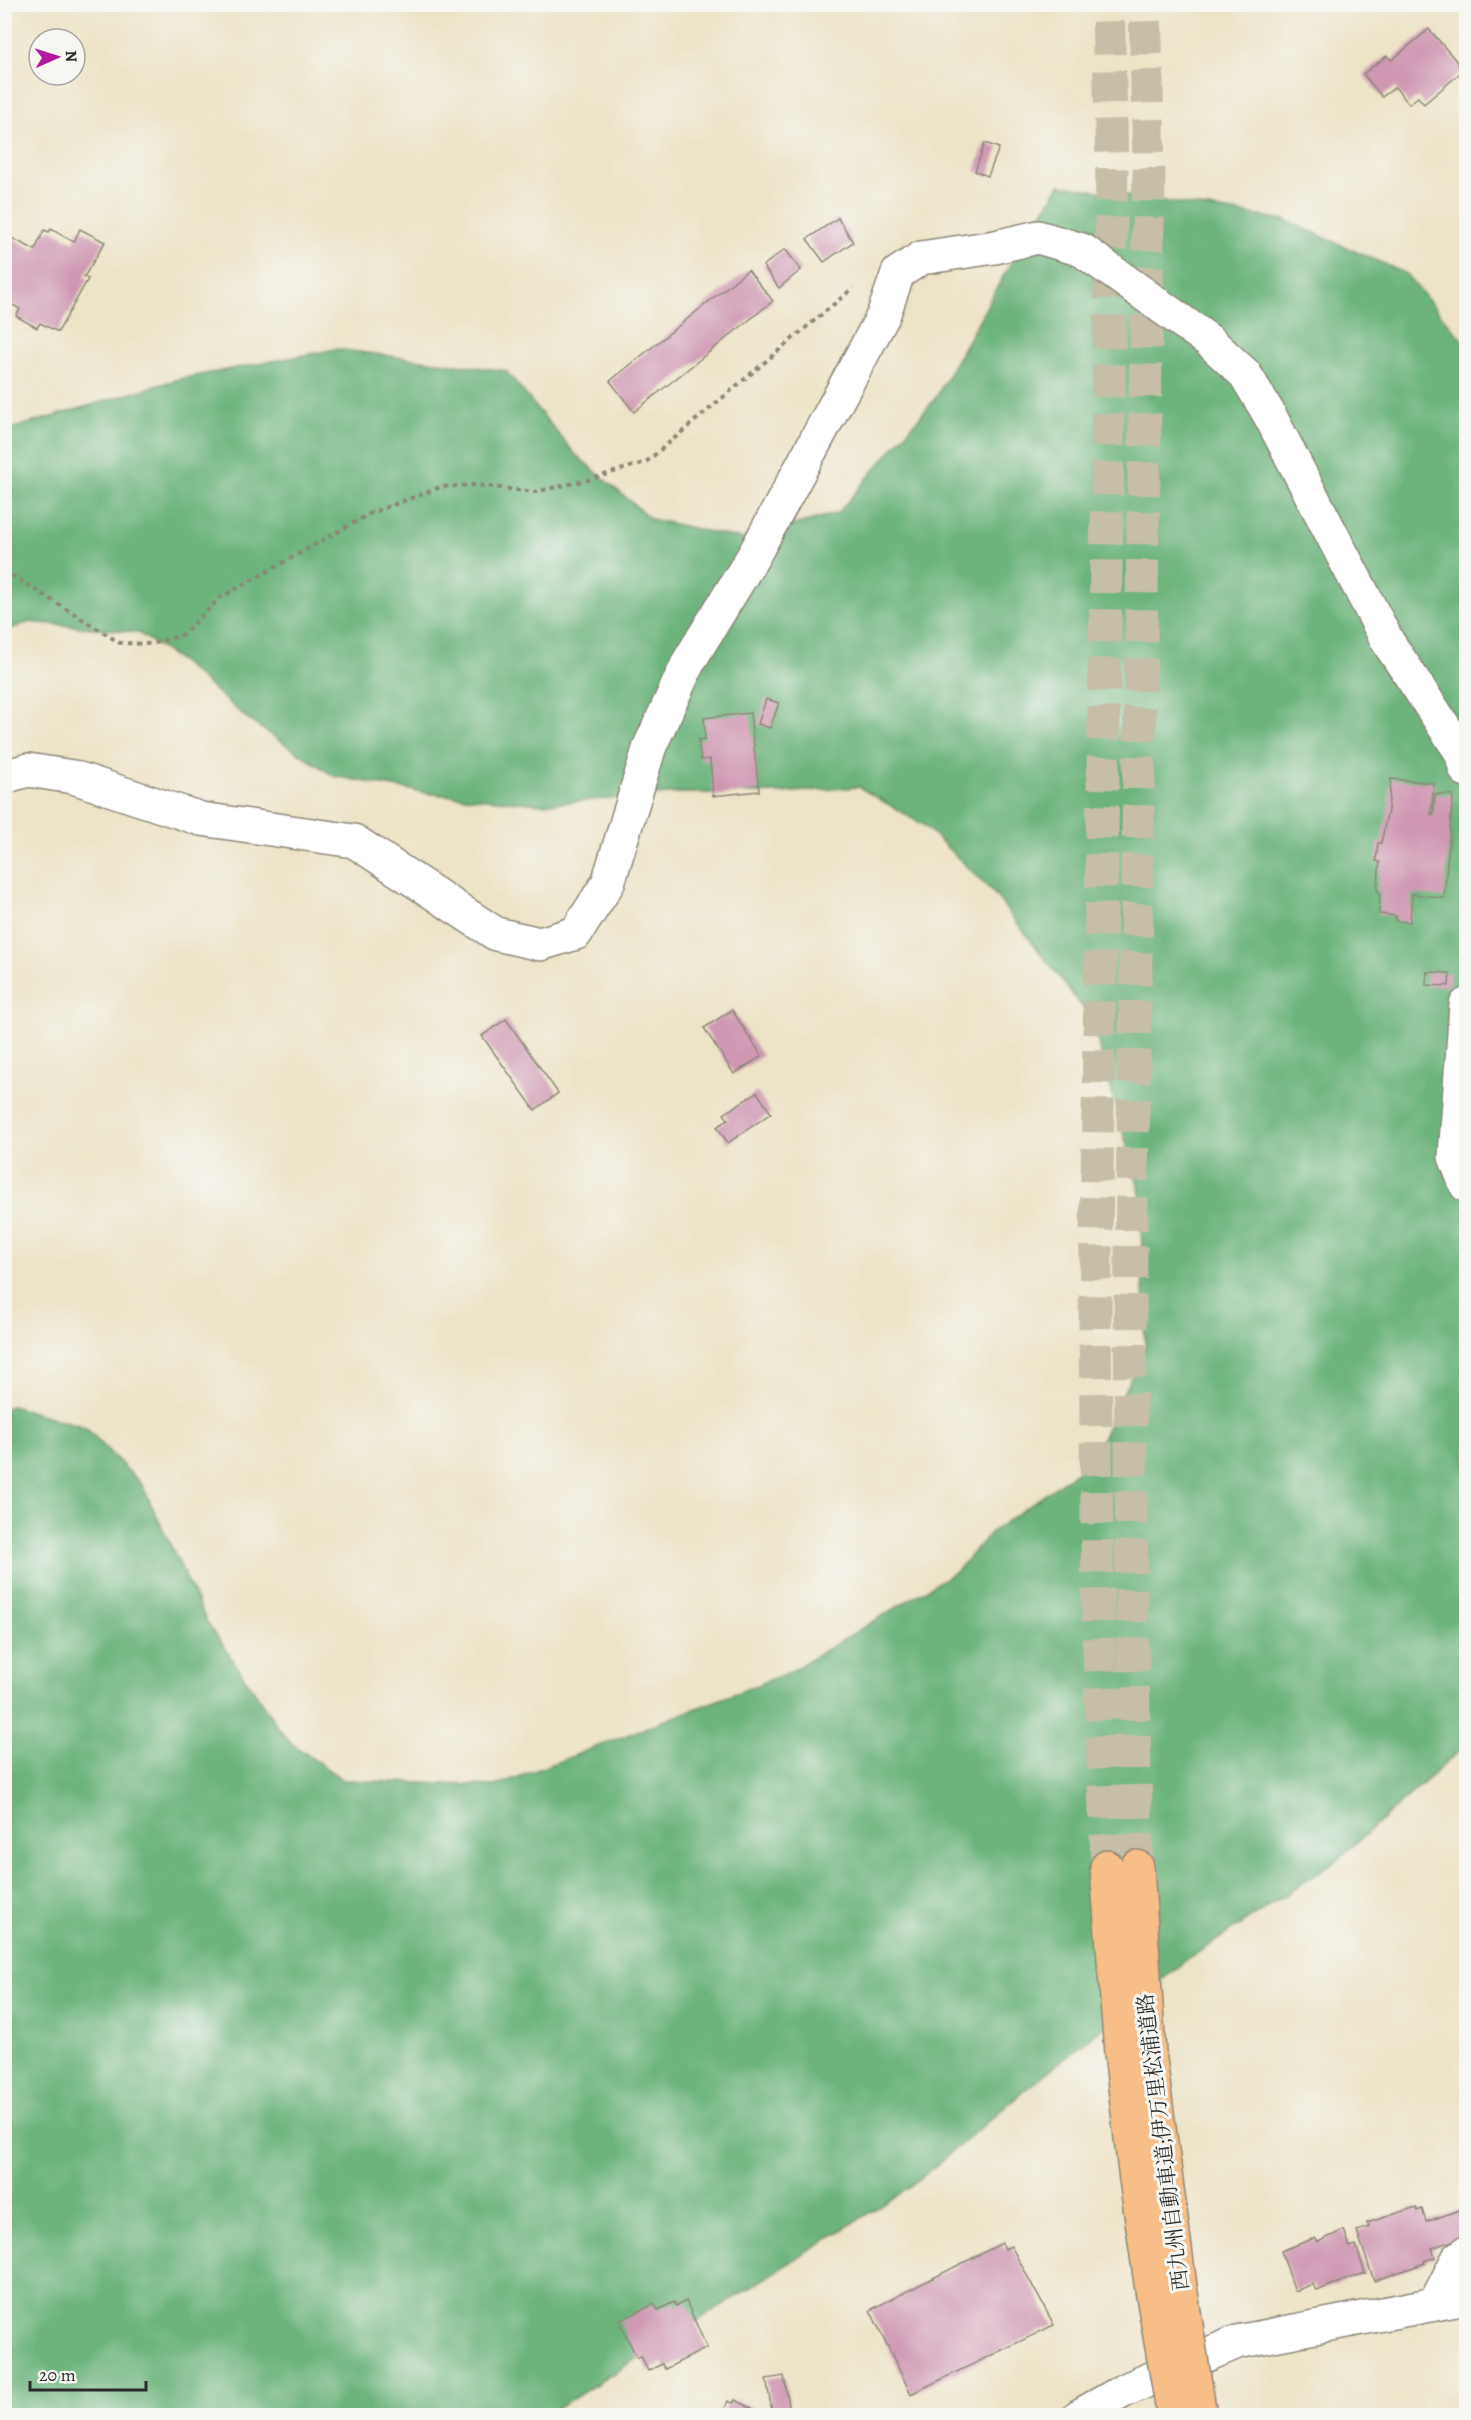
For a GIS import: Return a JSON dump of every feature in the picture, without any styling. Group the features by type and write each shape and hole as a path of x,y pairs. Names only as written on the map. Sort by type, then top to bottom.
{"highway":[{"name":"西九州自動車道;伊万里松浦道路","path":"1122,1867 1121,2053 1135,2172 1200,2415"},
{"name":"西九州自動車道;伊万里松浦道路","path":"1166,2288 1174,2415"}],"street":[{"path":"4,777 28,770 73,777 201,819 354,841 496,934 540,944 576,933 608,883 650,746 689,661 754,555 883,316 898,273 921,258 995,247 1038,237 1082,250 1208,340 1245,374 1269,414 1388,642 1461,752 1467,770"},
{"path":"1467,1005 1455,1157 1467,1185"},
{"path":"1435,2304 1458,2259 1467,2253"},
{"path":"1079,2415 1125,2390 1237,2342 1467,2298"}],"path":[{"path":"4,570 120,643 152,644 182,635 220,598 371,513 441,487 476,485 534,492 588,480 646,462 856,286 898,273"}],"green space":[{"path":"1060,185 1285,220 1405,273 1466,344 1466,1745 1336,1861 1184,1962 1025,2090 909,2188 547,2415 5,2416 5,1408 12,1406 85,1427 142,1485 207,1622 287,1740 343,1780 495,1786 788,1673 957,1571 990,1533 1091,1462 1145,1347 1140,1192 1091,1018 993,892 925,826 859,787 780,793 682,793 541,804 433,794 334,776 250,721 183,663 137,632 29,622 5,631 5,429 179,379 336,349 506,371 575,454 651,519 742,539 838,513 935,399 1013,259"}],"building":[{"path":"1429,29 1464,70 1424,104 1418,97 1409,104 1395,87 1382,97 1363,74 1387,56 1392,60"},
{"path":"985,143 999,148 988,176 975,171"},
{"path":"838,218 853,242 824,262 807,239"},
{"path":"51,229 74,242 80,229 105,242 84,277 88,279 58,332 40,323 37,328 16,316 20,309 4,300 4,234 35,250 44,230 49,232"},
{"path":"785,249 801,270 779,288 763,266"},
{"path":"748,270 773,301 634,412 610,381"},
{"path":"766,699 779,703 770,728 758,724"},
{"path":"750,713 759,791 713,796 710,759 701,760 698,740 705,739 704,718"},
{"path":"1391,779 1434,783 1431,814 1433,815 1435,794 1453,795 1444,898 1412,894 1410,922 1396,921 1396,916 1379,914 1380,892 1377,891 1380,862 1376,861 1378,843 1381,843 1388,810"},
{"path":"1427,972 1450,973 1449,986 1426,985"},
{"path":"732,1010 762,1056 734,1074 704,1028"},
{"path":"506,1019 558,1093 535,1110 482,1036"},
{"path":"757,1092 771,1113 728,1143 717,1127 728,1119 724,1114"},
{"path":"1416,2207 1417,2211 1422,2209 1426,2222 1462,2209 1466,2222 1465,2237 1432,2248 1435,2257 1424,2261 1425,2263 1374,2281 1357,2231 1369,2227 1367,2223"},
{"path":"1344,2230 1350,2247 1356,2245 1365,2273 1316,2291 1313,2284 1295,2291 1281,2251 1315,2238 1318,2242"},
{"path":"1002,2243 1005,2249 1011,2246 1054,2325 911,2394 870,2310"},
{"path":"686,2301 707,2348 665,2369 662,2364 648,2371 641,2356 637,2358 619,2321 654,2304 658,2310 674,2302 676,2306"},
{"path":"784,2376 791,2416 773,2416 766,2379"},
{"path":"735,2400 763,2416 722,2416 728,2401 733,2403"}],"tunnel":[{"path":"1107,1867 1098,1625 1095,1314 1112,168 1108,4"},
{"path":"1137,1867 1132,1624 1130,1314 1149,169 1145,4"}]}
